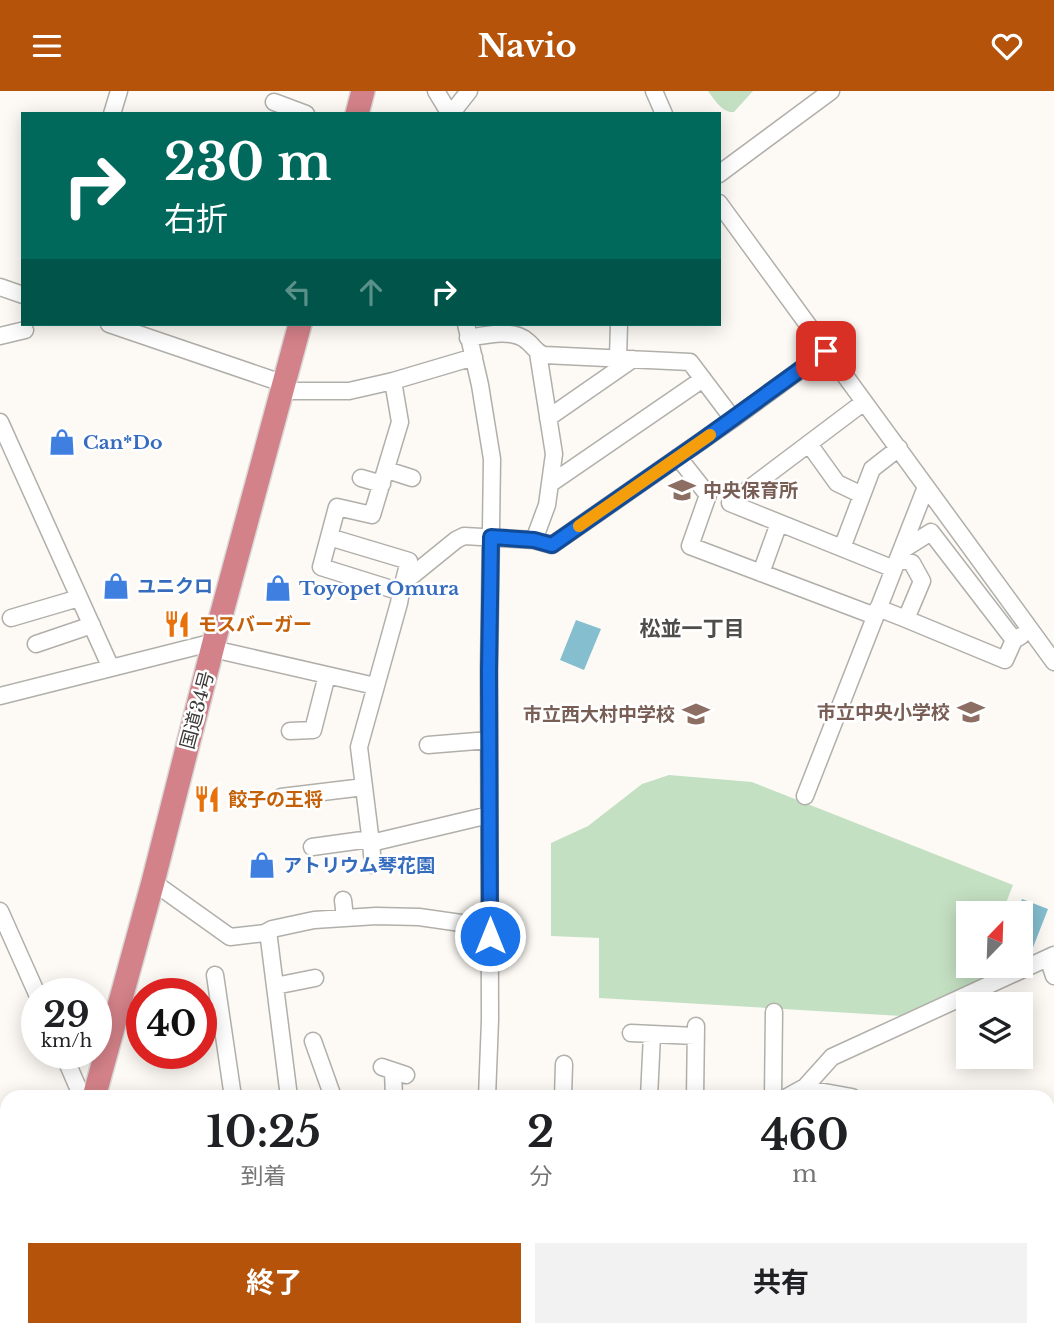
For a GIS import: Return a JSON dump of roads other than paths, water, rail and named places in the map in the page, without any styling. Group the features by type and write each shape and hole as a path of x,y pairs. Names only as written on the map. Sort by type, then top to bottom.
{"highway":[{"path":"358,112 363,91"},
{"name":"国道34号","path":"96,1090 299,326"}],"street":[{"path":"113,112 119,91"},
{"path":"436,91 449,112"},
{"path":"452,112 469,91"},
{"path":"654,91 663,112"},
{"path":"721,171 823,93"},
{"path":"274,102 301,112"},
{"path":"721,206 1054,662"},
{"path":"0,287 21,294"},
{"path":"114,326 283,388 349,391 474,357"},
{"path":"619,326 626,359"},
{"path":"487,1090 490,1020 492,459 467,331 499,328 525,338 538,353 554,454 547,505 534,540"},
{"path":"0,336 24,330"},
{"path":"402,587 464,536 534,540 552,545 826,351"},
{"path":"538,353 690,362 733,419"},
{"path":"548,418 626,359"},
{"path":"550,484 703,379"},
{"path":"393,381 400,422 372,515 337,507 321,566 402,587"},
{"path":"730,503 864,402"},
{"path":"0,423 111,668"},
{"path":"809,444 836,483 862,495"},
{"path":"842,548 872,469 899,448"},
{"path":"678,457 708,495 842,548 912,563 922,581 906,619"},
{"path":"361,478 412,478"},
{"path":"806,796 926,487"},
{"path":"708,495 690,545 761,573 906,619 1005,660 1014,640 1031,631"},
{"path":"761,573 779,523"},
{"path":"898,559 931,532 1014,640"},
{"path":"329,537 410,561 359,747 373,865"},
{"path":"11,618 79,598"},
{"path":"36,644 92,625"},
{"path":"0,696 214,646 375,686"},
{"path":"290,731 320,732 327,675"},
{"path":"428,745 489,740"},
{"path":"281,797 364,786"},
{"path":"312,847 371,841 489,815"},
{"path":"153,882 230,937 265,933 314,920 376,916 419,917 461,923 490,936"},
{"path":"343,899 345,918"},
{"path":"0,911 30,978"},
{"path":"268,931 288,1090"},
{"path":"810,1090 832,1057 1051,956 1054,976"},
{"path":"215,975 232,1090"},
{"path":"275,986 316,978"},
{"path":"773,1090 775,1012"},
{"path":"631,1033 652,1035 696,1031 695,1090"},
{"path":"649,1090 652,1035"},
{"path":"313,1041 330,1090"},
{"path":"563,1090 564,1064"},
{"path":"70,1069 79,1090"},
{"path":"394,1071 394,1090"}],"water":[{"path":"576,620 601,629 584,670 560,660"},
{"path":"1033,903 1048,909 1033,947"}],"place":[{"name":"Can*Do","path":"62,442"},
{"name":"中央保育所","path":"682,490"},
{"name":"ユニクロ","path":"116,586"},
{"name":"Toyopet Omura","path":"278,588"},
{"name":"モスバーガー","path":"177,624"},
{"name":"市立中央小学校","path":"971,712"},
{"name":"市立西大村中学校","path":"696,714"},
{"name":"餃子の王将","path":"207,799"},
{"name":"アトリウム琴花園","path":"262,865"}],"district":[{"name":"松並一丁目","path":"692,629"}]}
